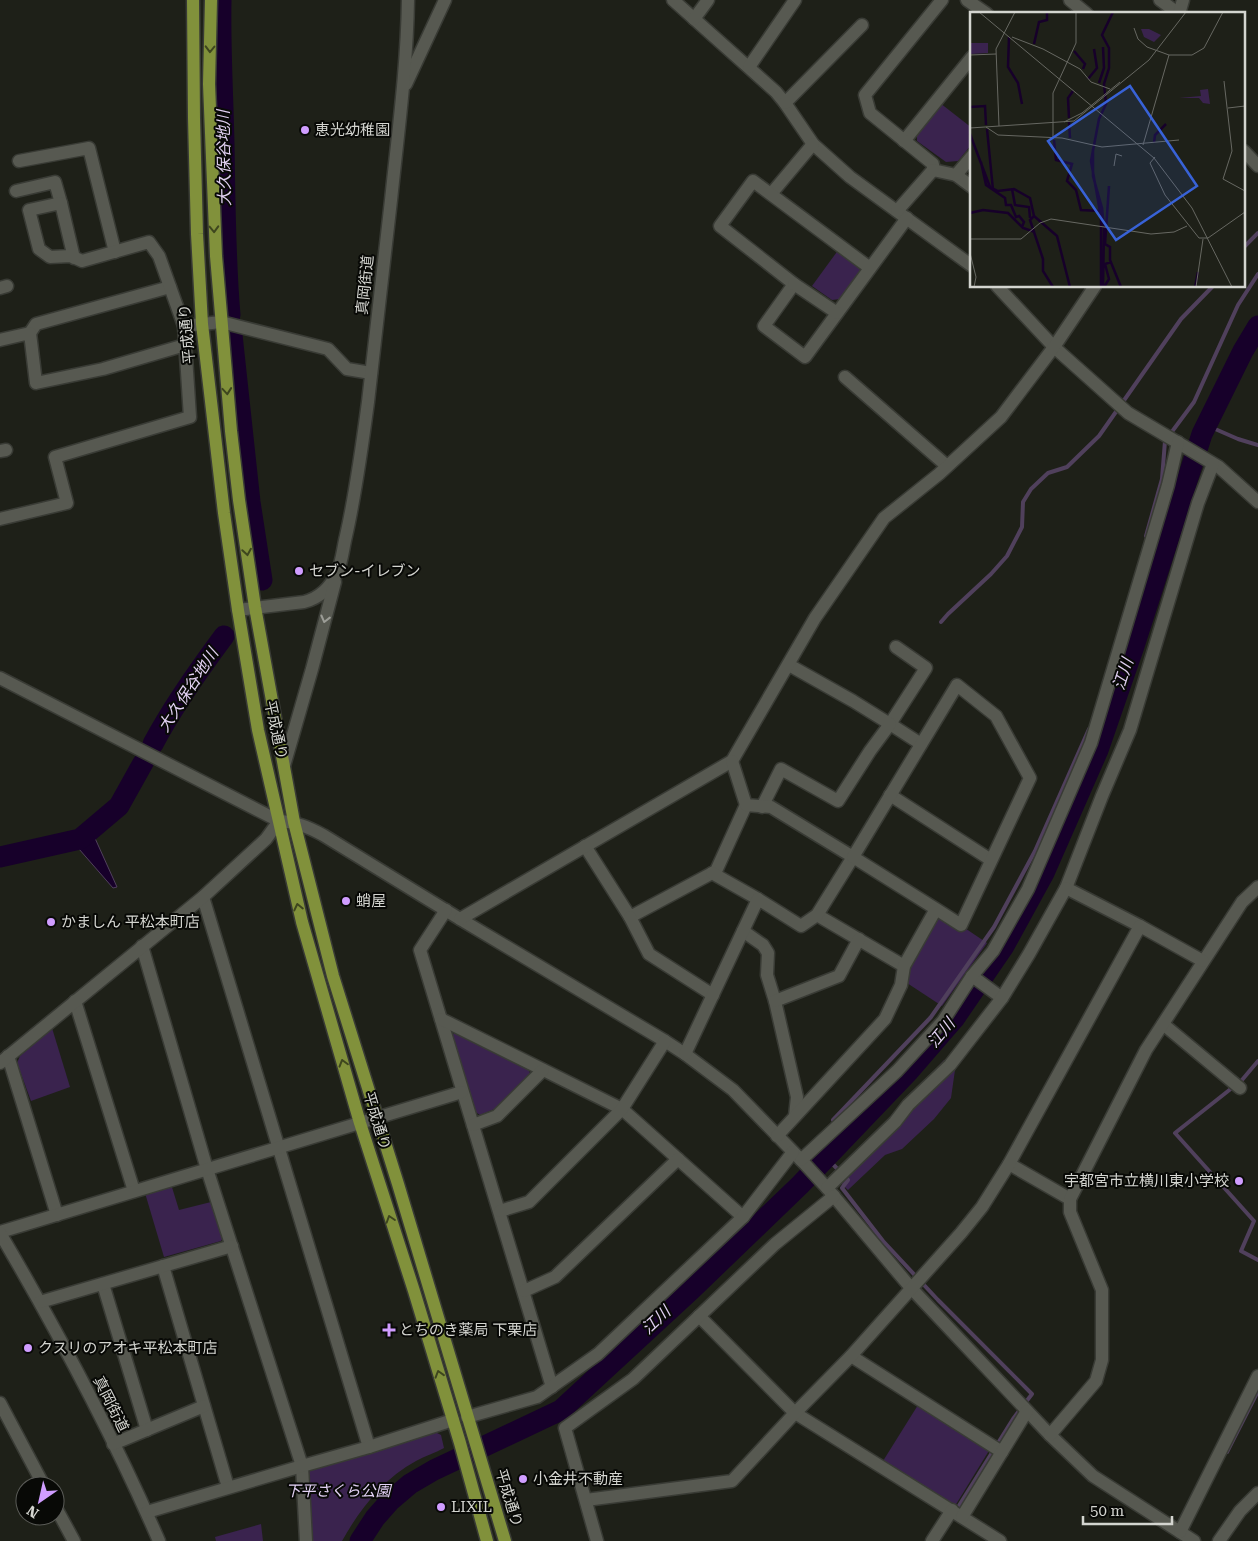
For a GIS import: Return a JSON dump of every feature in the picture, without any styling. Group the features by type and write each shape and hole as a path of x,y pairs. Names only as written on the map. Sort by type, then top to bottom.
{"main road":[{"name":"平成通り","path":"193,0 197,234 202,324 213,426 238,610 258,730 302,922 360,1123 460,1443 487,1541"},
{"name":"平成通り","path":"211,0 209,84 216,256 221,322 239,500 255,608 294,822 333,976 398,1184 505,1541"}],"street":[{"name":"真岡街道","path":"284,766 338,572 352,508 371,373 402,90 408,0"},
{"path":"402,90 445,0"},
{"path":"673,0 776,92 786,103 813,144 850,177 970,265"},
{"path":"694,18 708,0"},
{"path":"748,67 795,0"},
{"path":"794,284 764,326 805,357 870,268 902,215 933,170 933,164 870,113 865,95 942,0"},
{"path":"967,0 984,12"},
{"path":"1070,0 1085,12"},
{"path":"1160,0 1176,12"},
{"path":"786,103 862,25"},
{"path":"904,141 970,58"},
{"path":"771,194 813,144"},
{"path":"19,161 89,148 115,252"},
{"path":"1246,153 1258,166"},
{"path":"956,175 970,158"},
{"path":"933,170 956,175 970,186"},
{"path":"837,313 794,284 720,226 753,181 870,268"},
{"path":"16,191 55,182 74,258"},
{"path":"0,519 67,503 55,457 190,417 184,326 160,256 149,242 82,261 71,256 50,256 39,249 29,210 61,203"},
{"path":"170,287 36,324 30,333 36,383 103,369 185,344"},
{"path":"999,288 1054,347 1128,413 1219,467 1258,502"},
{"path":"460,919 732,761 816,618 884,518 947,466 1001,417 1054,347 1094,288"},
{"path":"184,326 221,322 328,349 347,369 371,373"},
{"path":"0,340 30,333"},
{"path":"845,377 947,466"},
{"path":"467,1417 537,1397 598,1354 743,1217 800,1158 897,1071 943,1022 972,976 993,951 1028,889 1091,743 1179,443"},
{"path":"597,1541 565,1428 633,1379 775,1244 895,1122 908,1105 950,1065 1002,998 1066,888 1130,730 1198,503 1214,464"},
{"name":"真岡街道","path":"238,610 313,600 329,586 338,572"},
{"path":"762,806 781,769 838,801 926,668 896,647"},
{"path":"789,665 921,744"},
{"path":"0,678 279,820 310,827 685,1054 732,1090 800,1158 911,1288 1050,1435 1093,1476 1185,1538 1258,1376"},
{"path":"712,873 801,926 818,915 853,857 890,796 921,744 957,685 996,716 1030,778 960,925 936,908 853,857 771,807 746,805"},
{"path":"630,917 716,871 746,805 732,761"},
{"path":"890,796 991,860"},
{"path":"57,1215 4,1059 203,897 266,839 279,820"},
{"path":"585,846 630,917 648,954 713,994"},
{"path":"1050,1435 1096,1381 1102,1360 1102,1290 1070,1212 1070,1199 1146,1050 1242,902 1258,887"},
{"path":"1066,888 1203,961"},
{"path":"203,897 369,1447"},
{"path":"685,1054 758,899"},
{"path":"777,1136 885,1020 901,985 904,966 936,908"},
{"path":"446,910 420,950 552,1387"},
{"path":"818,915 904,966"},
{"path":"586,1500 732,1481 851,1356 962,1233 982,1207 1009,1164 1140,926"},
{"path":"743,931 763,945 768,953 767,975 797,1097 796,1116"},
{"path":"775,1002 839,976 859,940"},
{"path":"142,946 207,1168 302,1466 306,1541"},
{"path":"972,976 1002,998"},
{"path":"75,1001 134,1191"},
{"path":"441,1019 622,1109 743,1217"},
{"path":"1163,1024 1240,1088"},
{"path":"500,1211 529,1202 622,1109 665,1041"},
{"path":"473,1125 497,1116 542,1070"},
{"path":"0,1232 462,1092"},
{"path":"524,1291 555,1277 678,1159"},
{"path":"1009,1164 1070,1199"},
{"name":"真岡街道","path":"0,1232 40,1302 113,1444 159,1541"},
{"path":"40,1302 232,1246"},
{"path":"163,1266 228,1488"},
{"path":"103,1284 147,1430"},
{"path":"699,1316 795,1413 1000,1541"},
{"path":"851,1356 1002,1452"},
{"path":"0,1403 39,1476"},
{"path":"113,1444 204,1406"},
{"path":"932,1541 957,1513 1002,1452 1027,1411"},
{"path":"146,1512 369,1447 453,1420"},
{"path":"1219,1541 1240,1510 1258,1493"},
{"path":"65,1524 74,1541"}],"green space":[{"path":"940,103 970,126 970,146 958,161 946,162 917,141 917,131"},
{"path":"839,249 859,264 860,271 840,299 832,300 812,286"},
{"path":"944,914 987,943 942,1006 907,983 911,957 935,918"},
{"path":"52,1028 70,1087 31,1101 17,1063 20,1056"},
{"path":"458,1031 528,1067 531,1077 497,1108 480,1115 474,1111 450,1036"},
{"path":"944,1060 955,1070 951,1098 934,1119 902,1149 885,1155 848,1190 833,1176"},
{"path":"171,1184 179,1210 215,1201 226,1233 221,1241 164,1257 145,1193"},
{"path":"918,1405 990,1449 955,1506 883,1461"},
{"name":"下平さくら公園","path":"433,1431 441,1435 444,1448 404,1468 383,1486 365,1506 342,1541 310,1541 306,1476 311,1468"},
{"path":"261,1524 263,1541 216,1541 215,1537"}],"shaded area":[{"path":"94,836 117,887 113,888 79,849"}],"waterway":[{"name":"大久保谷地川","path":"221,0 227,272 230,315"},
{"path":"1246,245 1258,233"},
{"path":"1146,536 1162,479 1165,441 1194,402 1238,305 1258,274"},
{"path":"941,622 1007,556 1022,527 1023,502 1031,489 1048,473 1067,467 1099,436 1181,319 1211,288"},
{"name":"江川","path":"360,1541 375,1518 390,1501 410,1484 434,1470 561,1410 692,1289 800,1185 909,1071 954,1019 1004,946 1044,873 1098,750 1134,646 1202,434 1243,351 1258,326"},
{"name":"大久保谷地川","path":"232,335 250,502 262,580"},
{"path":"1206,425 1238,439 1258,445"},
{"name":"大久保谷地川","path":"153,744 186,689 224,636"},
{"path":"848,1135 833,1120 931,1017 994,927 1035,851 1089,729"},
{"name":"大久保谷地川","path":"0,857 80,839 119,806 143,763"},
{"name":"大久保谷地川","path":"94,826 94,836"},
{"path":"1258,1061 1242,1080 1175,1133 1254,1221 1241,1251 1258,1260"},
{"path":"826,1157 848,1180 842,1188 883,1241 938,1300 1032,1394 1013,1419 955,1512"},
{"path":"1227,1452 1258,1391"}],"place":[{"name":"恵光幼稚園","path":"305,130"},
{"name":"セブン-イレブン","path":"299,571"},
{"name":"蛸屋","path":"346,901"},
{"name":"かましん 平松本町店","path":"51,922"},
{"name":"宇都宮市立横川東小学校","path":"1239,1181"},
{"name":"とちのき薬局 下栗店","path":"389,1330"},
{"name":"クスリのアオキ平松本町店","path":"28,1348"},
{"name":"小金井不動産","path":"523,1479"},
{"name":"LIXIL","path":"441,1507"}]}
